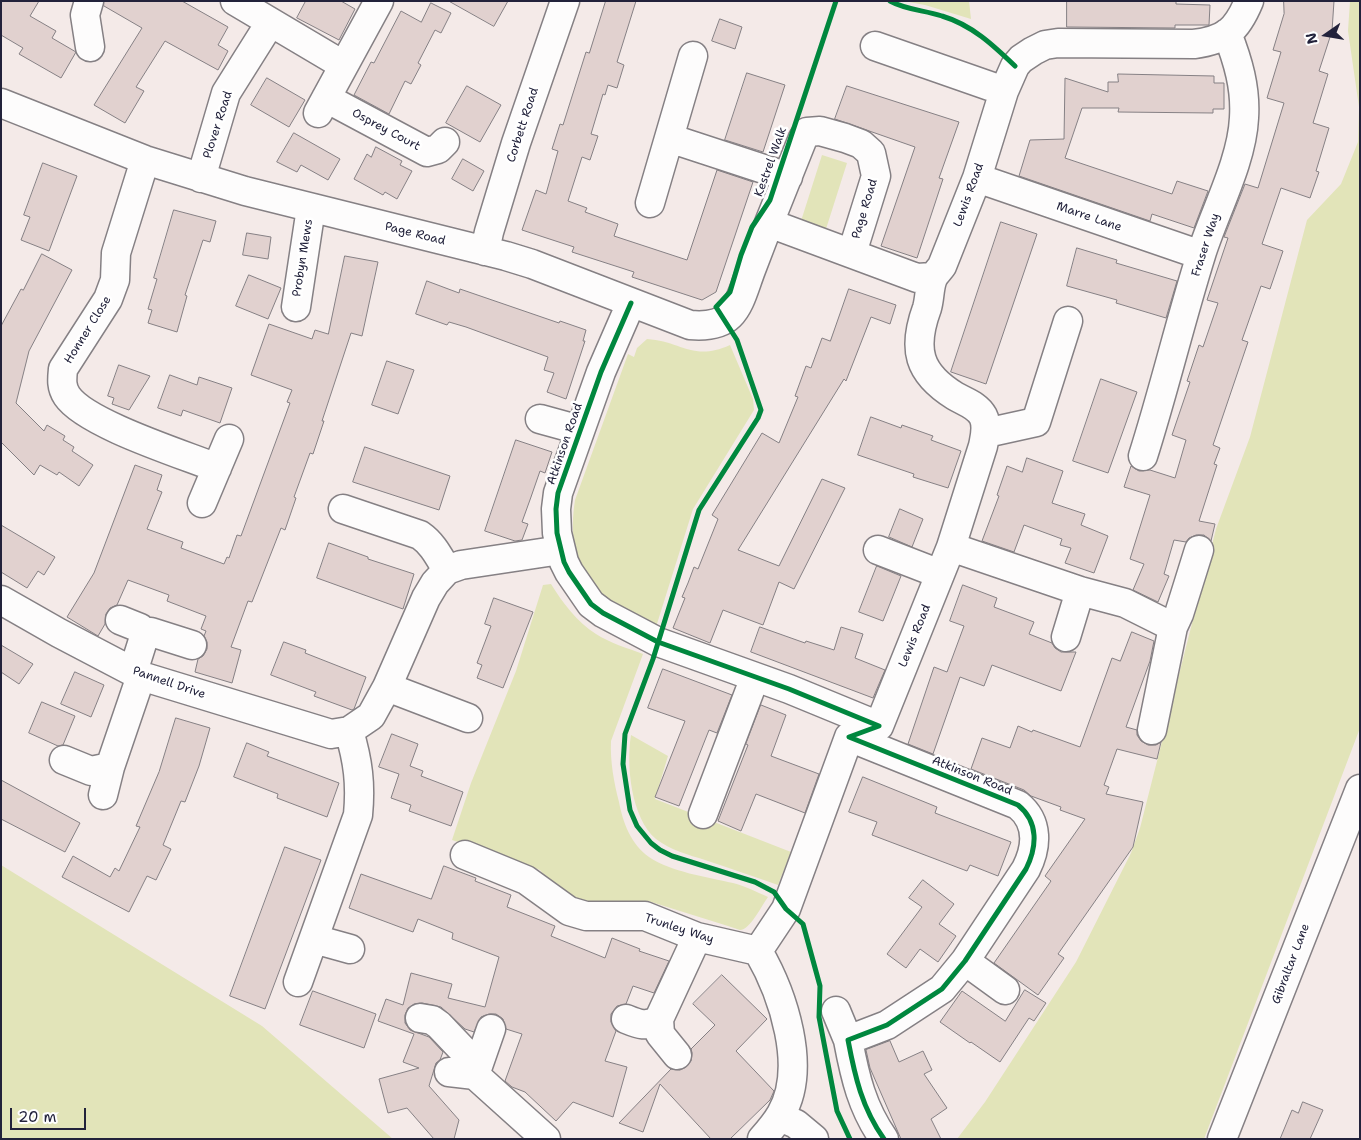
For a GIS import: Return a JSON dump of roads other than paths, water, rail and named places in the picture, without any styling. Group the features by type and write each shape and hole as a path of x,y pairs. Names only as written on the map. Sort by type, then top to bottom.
{"street":[{"path":"89,1 85,14 90,47"},
{"path":"235,1 343,64"},
{"name":"Osprey Court","path":"378,1 321,106 427,152 438,150 445,142"},
{"name":"Corbett Road","path":"485,251 516,142 565,1"},
{"name":"Lewis Road","path":"879,726 951,547 981,458 986,433 983,416 978,409 932,379 921,362 920,330 930,298 933,277 942,266 977,178 1004,91 1015,66 1022,59 1045,45 1058,43 1194,44 1209,42 1227,33 1237,25 1249,1"},
{"name":"Plover Road","path":"201,178 226,93 270,23"},
{"name":"Fraser Way","path":"1143,456 1201,255 1243,136 1245,104 1243,85 1235,52 1227,33"},
{"path":"875,46 1004,91"},
{"path":"650,203 693,56"},
{"name":"Page Road","path":"1,104 145,160 201,178 532,264 690,325 704,326 723,320 734,312 742,300 769,223 803,138 807,132 820,131 861,144 871,153 876,176 852,254"},
{"path":"669,138 788,178"},
{"name":"Honner Close","path":"145,160 116,253 115,280 110,294 63,370 62,382 66,395 78,408 93,417 130,435 216,468"},
{"name":"Marre Lane","path":"977,178 1201,255"},
{"name":"Probyn Mews","path":"296,307 311,208"},
{"name":"Page Road","path":"769,223 918,278 933,277"},
{"name":"Atkinson Road","path":"631,303 600,372 558,493 556,521 561,550 564,562 574,581 591,604 603,613 658,642 789,689 879,726"},
{"path":"986,433 1036,422 1068,321"},
{"path":"540,419 580,430"},
{"path":"202,503 229,439"},
{"path":"343,509 420,535 428,540 447,570"},
{"path":"951,547 1080,591 1125,603 1173,627"},
{"path":"298,982 358,815 360,794 359,769 349,731 372,716 434,583 447,570 461,565 561,550"},
{"path":"878,550 940,574"},
{"path":"1152,730 1173,627 1180,614 1199,550"},
{"path":"1066,637 1080,591"},
{"name":"Pannell Drive","path":"1,600 51,629 137,674 331,734 349,731"},
{"path":"120,620 140,628 145,634"},
{"path":"145,634 151,632 192,645"},
{"path":"103,795 137,674 145,634"},
{"path":"703,814 755,677"},
{"path":"387,687 468,718"},
{"path":"762,1139 780,1116 789,1092 792,1056 790,1036 776,986 758,951 786,909 849,738 879,726"},
{"name":"Atkinson Road","path":"848,1040 887,1025 942,989 965,961 1021,877 1032,856 1035,841 1032,822 1018,805 849,738"},
{"path":"64,760 90,771 110,767"},
{"name":"Gibraltar Lane","path":"1222,1139 1354,822 1360,789"},
{"name":"Trunley Way","path":"465,855 526,880 569,911 586,916 645,916 697,937 758,951"},
{"path":"677,1054 660,1034 659,1018 697,937"},
{"path":"314,939 350,949"},
{"path":"965,961 1005,990"},
{"path":"836,1011 848,1040 865,1107 884,1139"},
{"path":"420,1018 432,1020 439,1025 467,1071 546,1139"},
{"path":"626,1019 642,1025 648,1025 659,1018"},
{"path":"467,1071 491,1030"},
{"path":"780,1116 796,1124 814,1139"}]}
